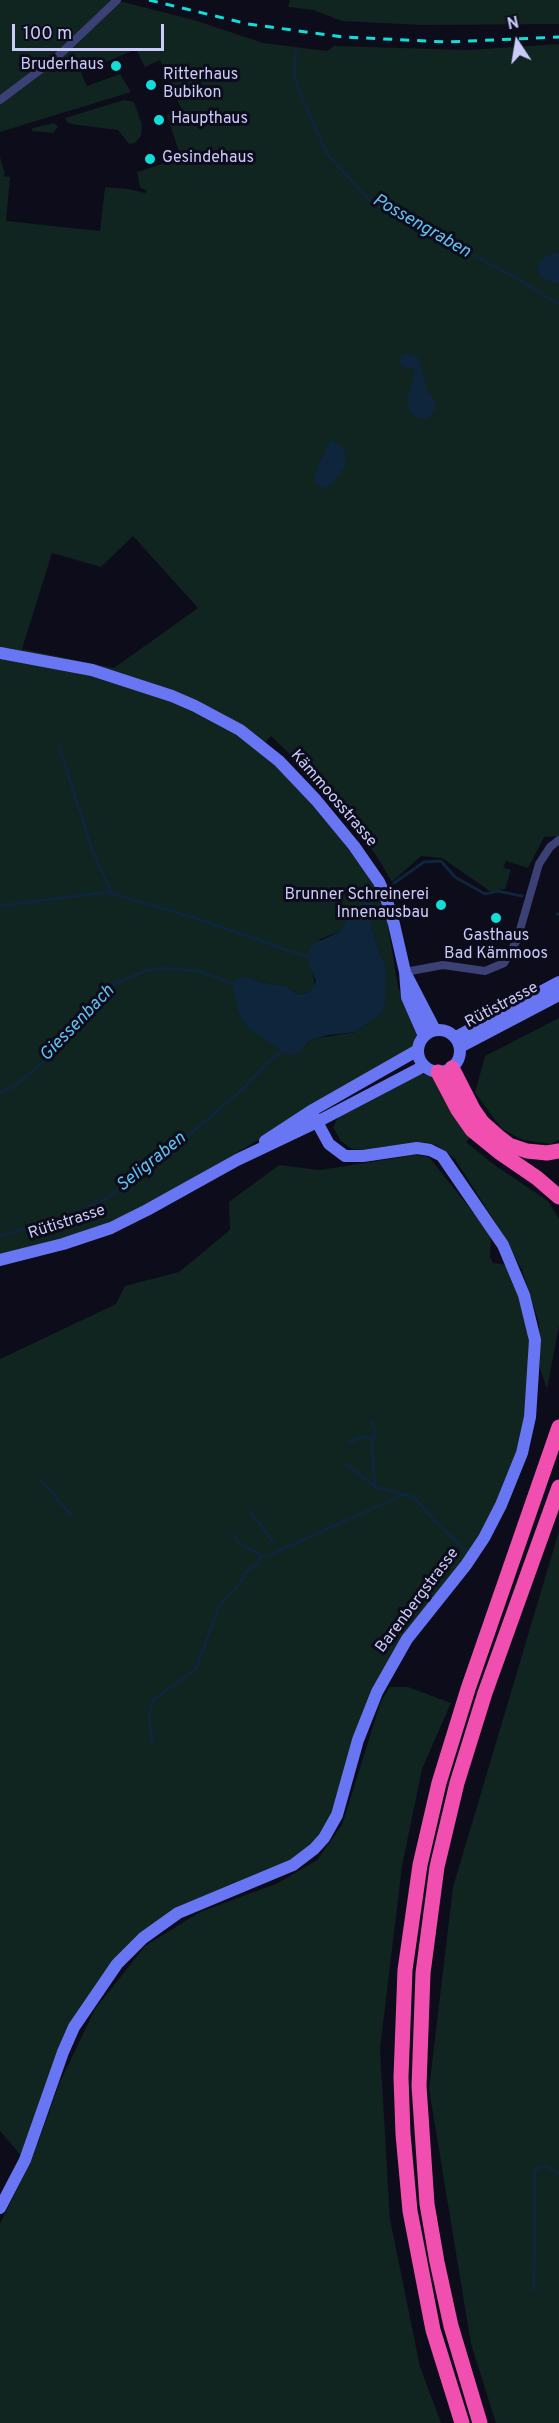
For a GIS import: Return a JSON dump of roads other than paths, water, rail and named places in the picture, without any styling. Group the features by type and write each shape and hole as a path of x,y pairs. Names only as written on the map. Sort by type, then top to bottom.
{"highway":[{"path":"438,1069 482,1122 500,1138 527,1151 547,1153 559,1151"},
{"path":"438,1069 458,1110 472,1130 559,1197"},
{"path":"462,2423 433,2330 409,2202 401,2077 402,2014 407,1948 420,1865 441,1774 468,1689 559,1427"},
{"path":"546,1522 559,1482"},
{"path":"480,2423 454,2336 431,2230 420,2123 418,2066 420,2000 434,1886 457,1783 485,1694 559,1487"}],"street":[{"path":"0,100 56,58 117,0"},
{"name":"Kämmoosstrasse","path":"0,653 92,670 137,683 195,706 240,730 262,746 316,800 375,876 390,909 405,972 429,1033"},
{"path":"405,972 443,965 485,971 504,963 517,940 539,864 550,847 559,840"},
{"name":"Rütistrasse","path":"458,1042 559,982"},
{"name":"Rütistrasse","path":"458,1042 559,995"},
{"path":"446,1031 458,1042 459,1059 438,1069 418,1050 429,1033 446,1031"},
{"name":"Rütistrasse","path":"0,1260 63,1244 111,1228 157,1205 314,1117 418,1050"},
{"name":"Rütistrasse","path":"314,1117 438,1069"},
{"name":"Barenbergstrasse","path":"0,2208 26,2160 63,2052 74,2027 117,1964 143,1938 172,1917 202,1902 293,1865 324,1838 336,1815 361,1731 377,1692 407,1639 466,1565 484,1538 501,1505 522,1453 531,1408 535,1340 524,1295 511,1262 497,1236 450,1166 436,1152 417,1148 349,1157 332,1148 314,1117"}],"water":[{"path":"559,252 559,284 541,278 537,268 546,256"},
{"path":"407,353 418,357 428,391 435,401 435,410 427,419 415,417 408,408 408,396 415,373 414,369 404,367 399,362 399,356"},
{"path":"332,440 345,451 346,465 330,486 321,488 315,483 314,476"},
{"path":"366,901 370,905 370,919 386,968 385,1000 381,1014 356,1032 328,1035 310,1040 293,1056 248,1028 239,1014 232,988 235,981 249,977 259,982 286,986 298,995 309,992 316,982 307,957 311,945 341,931 351,912"}],"waterway":[{"name":"Possengraben","path":"296,51 294,74 298,89 328,155 370,201 511,275 559,304"},
{"path":"59,746 92,849 111,892"},
{"name":"Giessenbach","path":"394,883 424,862 441,861 455,877 485,894 497,891 522,896"},
{"path":"0,906 107,892 192,917 307,957"},
{"name":"Giessenbach","path":"370,905 374,901"},
{"name":"Giessenbach","path":"0,1093 13,1087 55,1053 81,1020 116,983 145,971 164,968 199,971 233,984"},
{"name":"Seligraben","path":"0,1236 73,1214 105,1199 150,1168 243,1089 268,1062 282,1051"},
{"path":"372,1421 375,1431 372,1447 375,1487"},
{"path":"350,1442 365,1436 372,1440"},
{"path":"348,1465 375,1487 414,1497 466,1551"},
{"path":"41,1480 71,1515"},
{"path":"234,1534 237,1541 262,1556 267,1556 405,1494"},
{"path":"251,1513 273,1542"},
{"path":"152,1743 149,1713 153,1700 196,1669 219,1606 235,1590 248,1570 258,1564 261,1555"},
{"path":"534,2290 535,2169 545,2166 559,2173"}],"railway":[{"path":"149,0 248,24 343,37 447,42 559,37"}],"place":[{"name":"Bruderhaus","path":"116,66"},
{"name":"Ritterhaus Bubikon","path":"151,85"},
{"name":"Haupthaus","path":"159,120"},
{"name":"Gesindehaus","path":"150,159"},
{"name":"Brunner Schreinerei Innenausbau","path":"441,905"},
{"name":"Gasthaus Bad Kämmoos","path":"496,918"}]}
